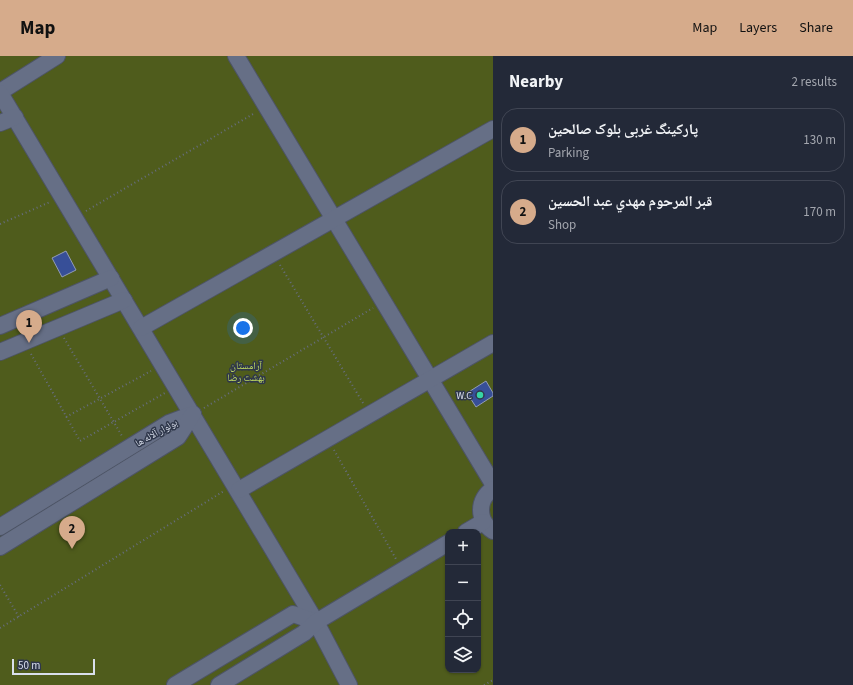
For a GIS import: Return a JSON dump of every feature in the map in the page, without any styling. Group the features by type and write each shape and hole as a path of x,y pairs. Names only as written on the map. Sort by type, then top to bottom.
{"lane":[{"path":"57,56 0,92 7,120 63,197 237,487 316,622 349,685"},
{"path":"236,56 493,484"},
{"path":"141,328 493,130"},
{"path":"0,326 112,278"},
{"path":"0,352 124,300"},
{"path":"237,487 328,439 493,343"},
{"name":"بولوار آلاله ها","path":"0,527 169,423 193,414"},
{"name":"بولوار آلاله ها","path":"0,547 178,436 193,414"},
{"path":"477,529 488,526 481,514 481,506 483,498 493,489"},
{"path":"219,685 304,633 316,622 445,545"},
{"path":"175,685 293,614 316,622"}],"path":[{"path":"75,218 266,106"},
{"path":"0,224 63,197"},
{"path":"273,254 370,414"},
{"path":"193,414 384,301"},
{"path":"58,328 129,447"},
{"path":"24,342 80,441 176,386"},
{"path":"66,417 163,364"},
{"path":"328,439 402,570"},
{"path":"0,628 237,487"},
{"path":"0,585 19,617"},
{"path":"484,685 493,680"}],"green space":[{"name":"آرامستان بهشت رضا","path":"0,56 493,56 493,685 0,685"}],"building":[{"path":"66,251 76,270 62,277 52,258"},
{"name":"W.C","path":"486,381 493,393 493,396 476,407 467,393"}],"place":[{"name":"پارکینگ غربی بلوک صالحین","path":"29,343"},
{"name":"W.C","path":"480,395"},
{"name":"قبر المرحوم مهدي عبد الحسين","path":"72,549"}]}
